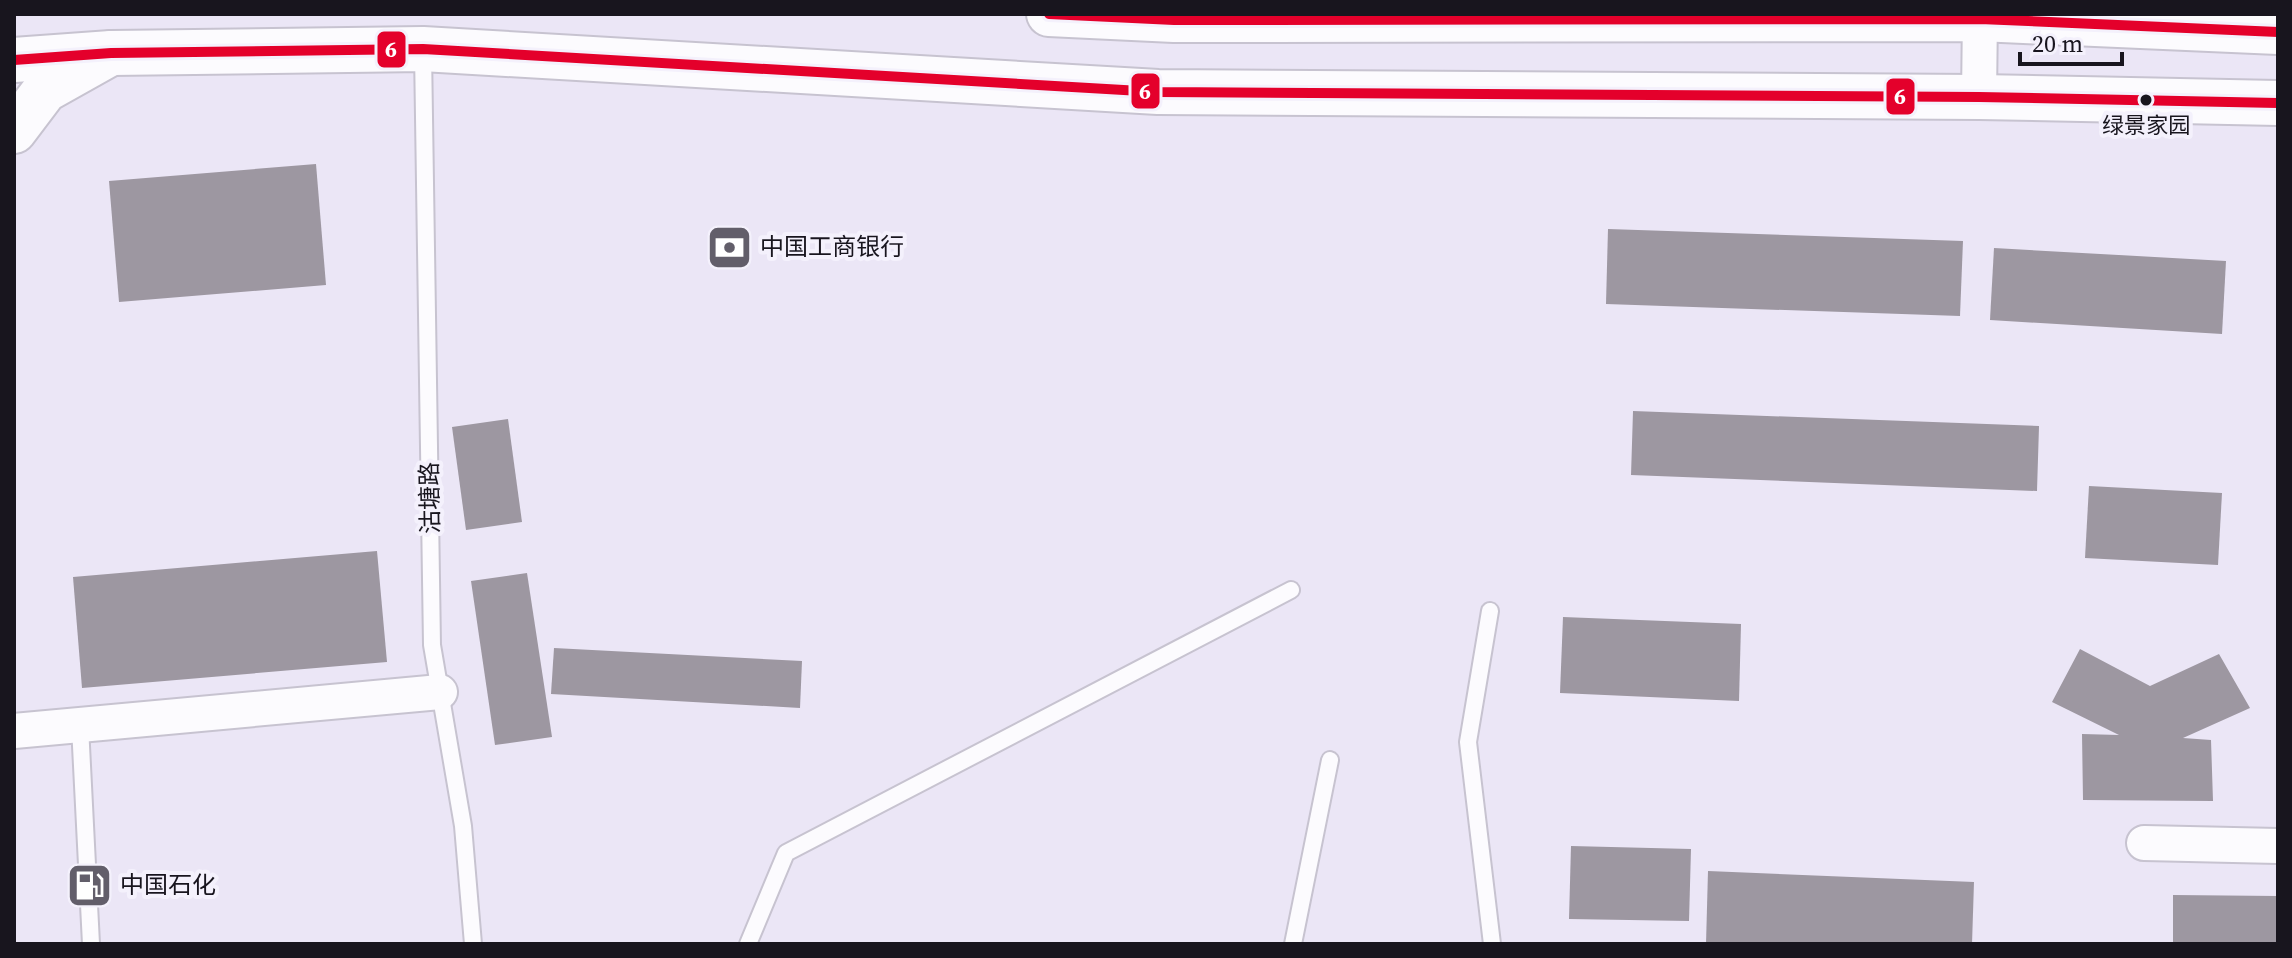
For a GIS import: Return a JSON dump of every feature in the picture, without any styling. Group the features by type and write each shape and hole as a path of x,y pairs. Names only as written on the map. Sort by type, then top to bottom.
{"main road":[{"path":"1067,14 1174,20 1980,17 2278,32"},
{"path":"14,60 111,53 423,49 1158,92 1979,97 2278,103"},
{"path":"14,131 45,90 111,53"}],"street":[{"path":"1979,97 1980,17"},
{"path":"14,731 440,692"},
{"path":"2144,843 2278,846"}],"lane":[{"name":"沽塘路","path":"423,49 432,645 463,826 473,944"},
{"path":"748,944 786,853 1291,590"},
{"path":"1490,611 1468,742 1492,944"},
{"path":"80,726 91,944"},
{"path":"1293,944 1330,760"}],"building":[{"path":"316,164 326,285 119,302 109,181"},
{"path":"1608,229 1963,241 1960,316 1606,304"},
{"path":"1994,248 2226,261 2222,334 1990,320"},
{"path":"1633,411 2039,426 2037,491 1631,475"},
{"path":"508,419 522,522 466,530 452,427"},
{"path":"2089,486 2222,493 2218,565 2085,558"},
{"path":"377,551 387,662 82,688 73,577"},
{"path":"527,573 552,737 495,745 471,581"},
{"path":"1563,617 1741,624 1739,701 1560,693"},
{"path":"554,648 802,661 800,708 551,694"},
{"path":"2080,649 2150,686 2219,654 2250,708 2183,738 2211,740 2213,801 2083,800 2082,734 2119,735 2052,702"},
{"path":"1571,846 1691,849 1689,921 1569,919"},
{"path":"1708,871 1974,882 1972,944 1706,944"},
{"path":"2173,895 2278,896 2278,944 2173,944"}],"transit line":[{"name":"6","path":"1049,14 1174,20 1980,19 2278,32"},
{"name":"6","path":"14,60 111,53 423,49 1158,92 1979,97 2278,103"}],"place":[{"name":"绿景家园","path":"2146,100"},
{"name":"中国工商银行","path":"729,247"},
{"name":"中国石化","path":"89,885"}]}
